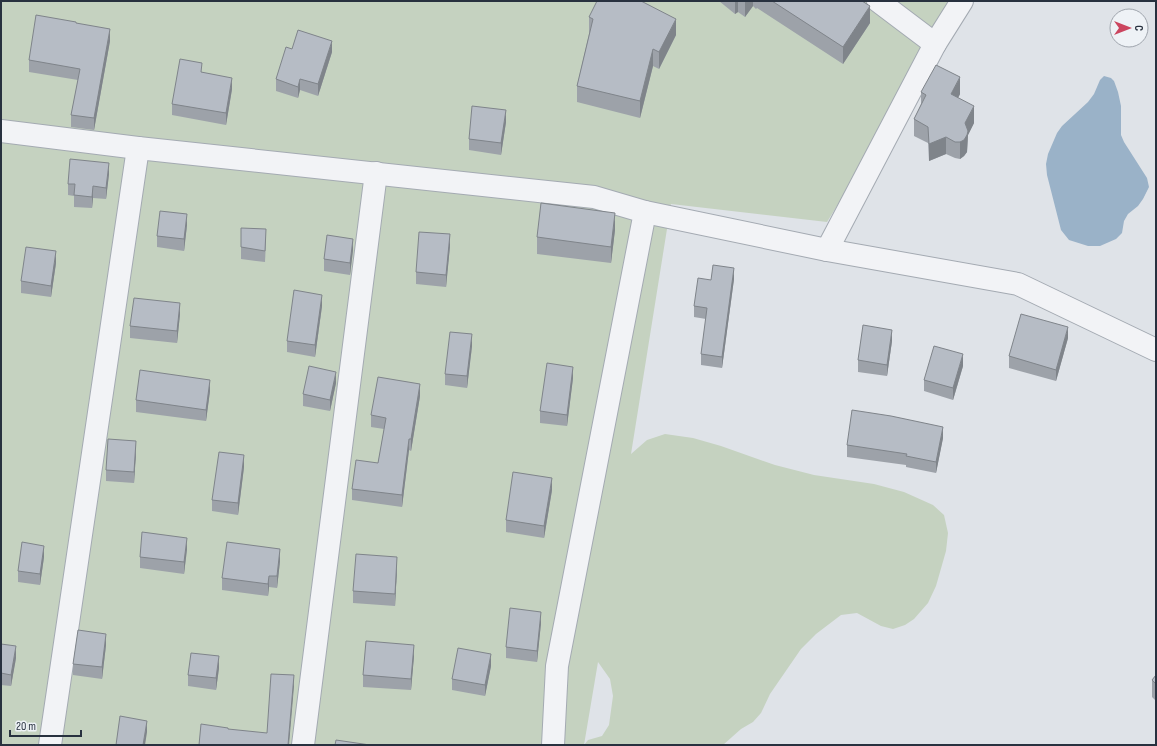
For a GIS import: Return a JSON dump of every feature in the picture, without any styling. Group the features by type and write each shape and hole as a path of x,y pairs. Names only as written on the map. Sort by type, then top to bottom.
{"lane":[{"path":"878,1 935,44"},
{"path":"827,250 935,44 962,1"},
{"path":"1,131 138,148 594,197 645,212 827,250 1018,284 1156,350"},
{"path":"50,745 138,148"},
{"path":"303,745 376,173"},
{"path":"553,745 557,666 645,212"}],"green space":[{"path":"1,1 964,1 827,222 671,204 631,454 647,440 665,434 693,438 775,465 814,475 874,484 904,492 933,505 944,515 948,533 946,551 936,586 928,603 914,619 905,625 893,629 881,626 857,613 841,615 816,634 801,649 770,694 761,713 753,722 741,729 723,745 584,745 1,745","holes":["598,662 610,679 613,696 609,725 602,736 588,740 584,745"]}],"water":[{"path":"1104,76 1111,78 1114,81 1121,106 1121,135 1147,178 1149,187 1138,206 1128,214 1124,221 1122,233 1116,239 1100,246 1088,246 1069,240 1061,230 1047,175 1046,164 1048,154 1057,133 1062,126 1088,102 1094,94 1100,80"}],"building":[{"path":"597,1 641,1 676,19 659,52 653,49 640,101 577,86 593,19 589,17"},
{"path":"772,1 862,1 870,6 843,47"},
{"path":"36,15 110,29 94,118 71,115 80,69 29,60"},
{"path":"298,30 332,41 318,84 300,79 298,87 276,79 286,47 292,49"},
{"path":"180,59 202,63 201,72 232,78 226,113 172,104"},
{"path":"936,65 960,77 951,94 974,106 965,123 968,131 967,135 964,140 960,142 955,142 946,137 929,144 928,127 914,119 926,95 921,92"},
{"path":"472,106 506,110 501,143 469,139"},
{"path":"70,159 109,163 106,188 93,186 92,197 74,195 75,184 68,184"},
{"path":"541,203 615,213 611,247 537,237"},
{"path":"160,211 187,214 184,239 157,236"},
{"path":"241,228 266,229 265,251 241,247"},
{"path":"419,232 450,234 446,275 416,272"},
{"path":"327,235 353,239 350,263 324,259"},
{"path":"26,247 56,251 51,286 21,281"},
{"path":"713,265 734,268 722,357 701,354 707,308 694,306 698,278 711,280"},
{"path":"294,290 322,295 315,345 287,341"},
{"path":"134,298 180,303 177,331 130,326"},
{"path":"1021,314 1068,327 1056,370 1009,356"},
{"path":"863,325 892,330 887,365 858,360"},
{"path":"450,332 472,334 467,376 445,374"},
{"path":"934,346 963,354 953,388 924,380"},
{"path":"547,363 573,367 567,415 540,411"},
{"path":"309,366 336,372 330,400 303,394"},
{"path":"140,370 210,380 206,410 136,400"},
{"path":"378,377 420,384 411,439 409,439 402,495 352,489 356,460 378,463 386,418 371,415"},
{"path":"852,410 891,416 943,427 936,462 906,456 907,454 847,445"},
{"path":"108,439 136,441 134,472 106,470"},
{"path":"219,452 244,455 238,503 212,500"},
{"path":"513,472 552,478 544,526 506,520"},
{"path":"142,532 187,538 184,562 140,557"},
{"path":"22,542 44,546 40,574 18,571"},
{"path":"227,542 280,549 277,576 269,576 268,584 222,578"},
{"path":"356,554 397,557 395,594 353,591"},
{"path":"510,608 541,612 537,651 506,647"},
{"path":"78,630 106,634 102,667 73,664"},
{"path":"366,641 414,645 411,679 363,675"},
{"path":"1,644 16,646 11,675 1,673"},
{"path":"458,648 491,654 485,685 452,679"},
{"path":"191,653 219,656 216,678 188,675"},
{"path":"271,674 294,675 288,745 199,745 201,724 228,729 267,733"},
{"path":"1156,675 1156,684 1152,680"},
{"path":"120,716 147,721 143,745 116,745"},
{"path":"336,740 370,745 335,745"}]}
